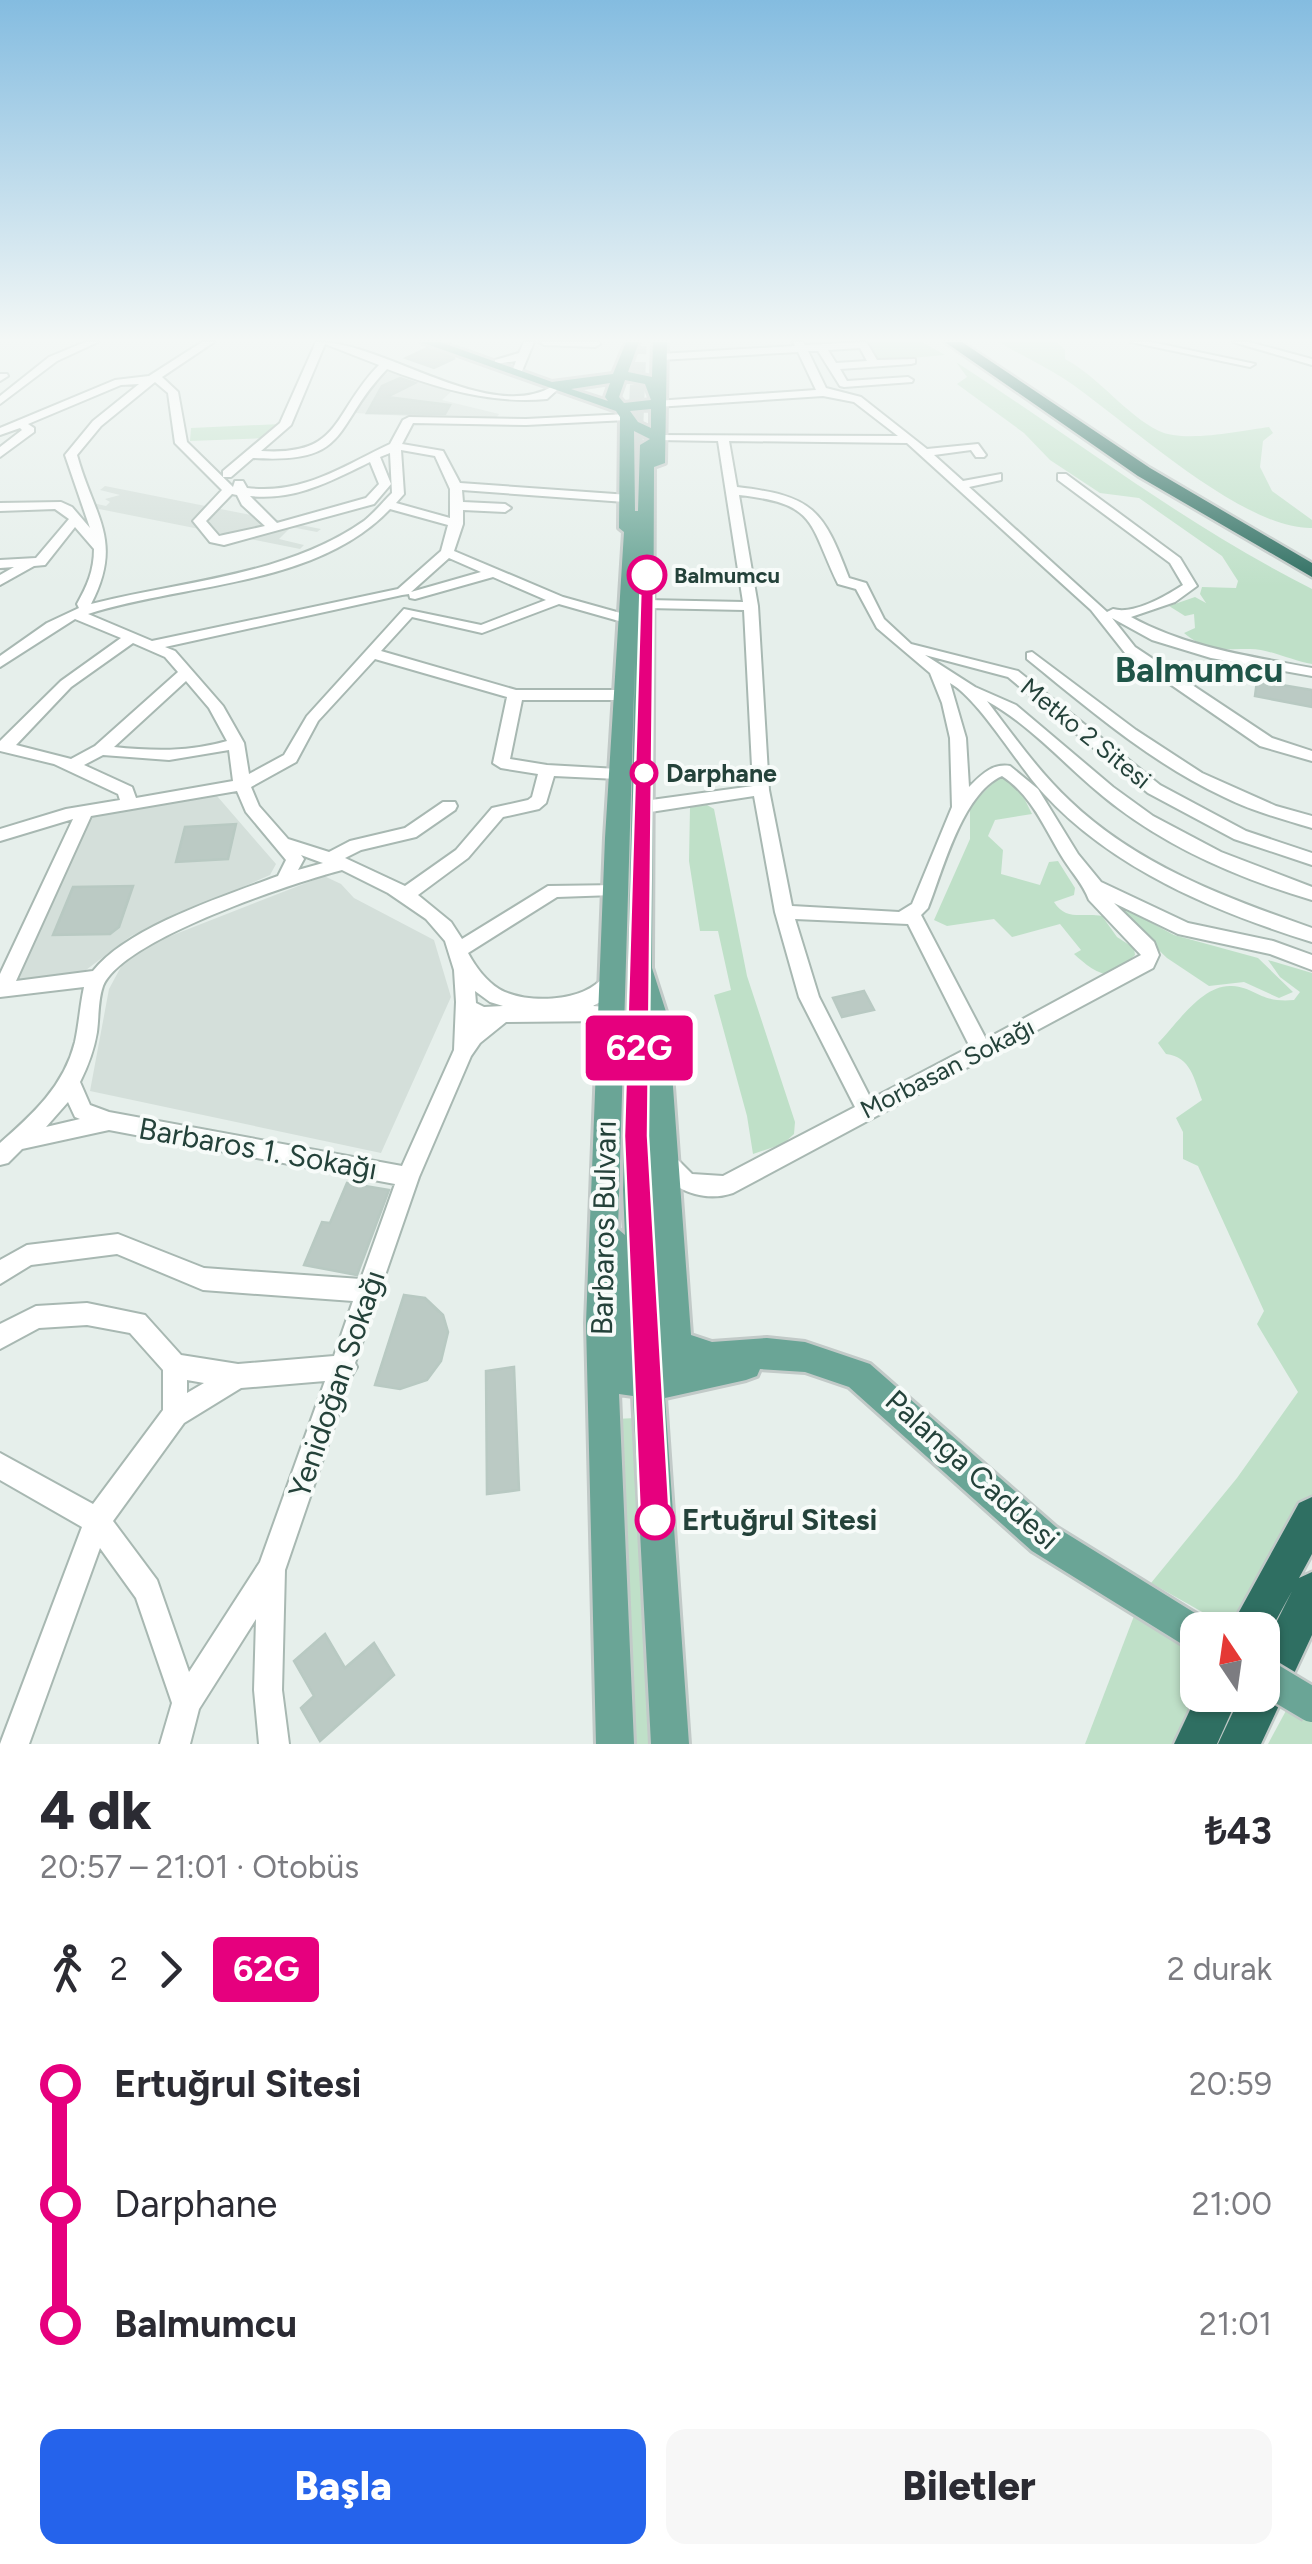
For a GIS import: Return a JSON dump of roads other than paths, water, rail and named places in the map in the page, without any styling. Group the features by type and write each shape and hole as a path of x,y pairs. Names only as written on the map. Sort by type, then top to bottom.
{"highway":[{"path":"1072,423 1144,472 1312,571"},
{"path":"1095,423 1176,477 1312,556"},
{"path":"1259,1612 1312,1516"},
{"path":"1240,1744 1312,1592"},
{"path":"1194,1744 1210,1712"}],"main road":[{"name":"Barbaros Bulvarı","path":"623,423 624,524 630,532"},
{"path":"633,423 646,443"},
{"name":"Barbaros Bulvarı","path":"609,1742 602,1224 630,532 650,423"},
{"name":"Barbaros Bulvarı","path":"646,443 647,602 638,1000 648,1074 637,1190 670,1744"},
{"path":"626,619 636,623 644,660"},
{"path":"638,964 656,1005 648,1074 662,1157 676,1346 664,1373 646,1384"},
{"path":"610,1026 638,1000"},
{"path":"608,1077 648,1074"},
{"path":"602,1224 617,1256 622,1380 646,1384 694,1378 789,1356"},
{"path":"676,1346 712,1357 789,1356"},
{"name":"Palanga Caddesi","path":"789,1356 826,1361 880,1388 1009,1511 1180,1625"},
{"path":"1280,1686 1312,1705"}],"street":[{"path":"0,433 30,423"},
{"path":"95,607 103,551 80,492 72,454 80,440 99,423"},
{"path":"178,423 181,443 192,458 273,526"},
{"path":"227,474 286,423"},
{"path":"248,454 314,460 338,448 335,440 344,423"},
{"path":"0,662 48,628 95,607 318,550 370,525 390,505 400,481 396,446 408,423"},
{"path":"889,423 1096,607 1126,646 1266,742 1312,756"},
{"path":"0,453 30,430 24,426"},
{"path":"646,443 723,438 910,440"},
{"path":"723,438 749,604 761,790 784,912 809,998 866,1110"},
{"path":"0,836 85,812 242,785 290,758 312,720 375,654 405,598 447,553 458,506 458,486 439,454 396,446 307,488 272,495 235,491"},
{"path":"396,446 430,455 449,481 456,524"},
{"path":"925,453 974,446 980,456"},
{"path":"192,458 237,480 235,491 199,521 215,539 224,541 370,501 380,493 384,476 373,454"},
{"path":"962,485 997,477"},
{"path":"1062,477 1175,560 1188,576 1190,586 1170,599 1121,616"},
{"path":"458,486 625,498"},
{"path":"307,488 326,515"},
{"name":"Metko 2 Sitesi","path":"730,490 784,496 809,510 827,537 842,581 860,586 878,622 937,672 999,701 1122,803 1229,867 1312,894"},
{"path":"0,525 6,508 56,505 103,551"},
{"path":"390,505 456,524"},
{"path":"458,506 505,508"},
{"path":"0,581 48,556 74,520"},
{"path":"447,553 558,600 626,619"},
{"path":"0,564 29,564"},
{"path":"154,645 362,598 405,598 494,573"},
{"path":"95,607 102,574"},
{"path":"405,598 482,629 558,600"},
{"path":"647,602 749,604"},
{"path":"95,607 131,638 170,654 215,706 236,743 242,785 252,808 288,845 295,859 293,872 285,880"},
{"path":"1096,607 1147,632 1216,655 1312,672"},
{"path":"1126,646 1147,632"},
{"path":"3,746 66,684 131,638"},
{"path":"170,654 186,638"},
{"name":"Metko 2 Sitesi","path":"908,647 1012,674 1154,789 1240,835 1312,859"},
{"path":"375,654 515,694 625,696"},
{"path":"1032,656 1160,758 1220,794 1312,822"},
{"path":"937,672 951,703 960,808"},
{"path":"72,765 101,750 186,673"},
{"name":"Metko 2 Sitesi","path":"971,690 990,721 1065,807 1121,849 1255,916 1312,936"},
{"path":"515,694 501,763 618,774"},
{"path":"101,750 142,756 208,753 236,743"},
{"path":"3,746 72,765 126,790 129,806"},
{"path":"404,896 462,854 498,812 533,805 540,798 547,770"},
{"path":"784,912 902,919 919,908 960,808 996,770 1013,774 1083,877 1095,886 1184,930 1272,948 1312,963"},
{"path":"644,807 761,790"},
{"path":"5,1151 43,1119 71,1085 97,978 112,961 146,940 335,862 356,845 410,834 449,806"},
{"path":"1,990 85,812"},
{"path":"288,845 335,862 404,896 445,926 456,951 469,1008 462,1052"},
{"name":"Morbasan Sokağı","path":"662,1157 687,1184 725,1186 1146,963 1150,955 1147,947 1094,894 1095,886"},
{"path":"456,951 554,891 614,889"},
{"path":"911,913 982,1051"},
{"path":"456,951 483,986 508,1000 588,1003 604,995 611,980"},
{"path":"1,990 97,978"},
{"path":"469,1008 481,1015 562,1015 610,1026"},
{"path":"462,1052 473,1037 503,1014"},
{"name":"Yenidoğan Sokağı","path":"175,1744 186,1703 271,1570 408,1177 462,1052"},
{"path":"71,1085 82,1111 108,1121"},
{"path":"5,1151 52,1132 108,1121"},
{"name":"Barbaros 1. Sokağı","path":"108,1121 408,1177"},
{"path":"0,1274 27,1255 118,1244 203,1279 370,1291"},
{"path":"0,1337 36,1318 87,1314 137,1324 175,1366 238,1376 344,1366"},
{"path":"175,1366 175,1414"},
{"path":"14,1744 97,1521 175,1414 238,1376"},
{"path":"0,1466 97,1521 148,1590 186,1703"},
{"path":"271,1570 268,1690 274,1744"}],"tunnel":[{"path":"635,446 636,423"}],"place":[{"name":"Balmumcu","path":"647,575"},
{"name":"Darphane","path":"644,773"},
{"name":"Ertuğrul Sitesi","path":"655,1520"}],"district":[{"name":"Balmumcu","path":"1199,670"}]}
